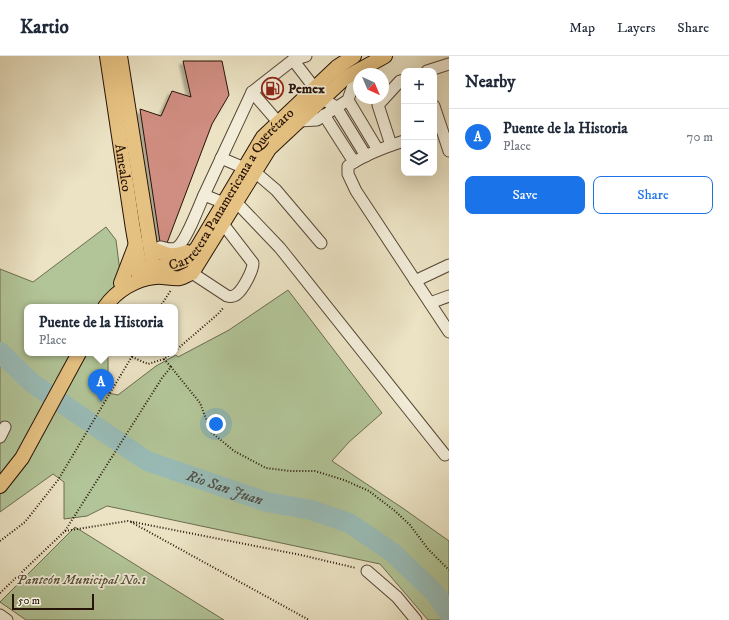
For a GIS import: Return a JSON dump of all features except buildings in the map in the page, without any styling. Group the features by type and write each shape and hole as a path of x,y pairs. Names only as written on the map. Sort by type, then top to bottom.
{"main road":[{"name":"Amealco","path":"107,56 136,244 162,275"},
{"name":"Amealco","path":"120,56 151,246 162,275"},
{"name":"Carretera Panamericana a Querétaro","path":"102,304 109,292 129,277 162,275 175,264 189,258 230,203 250,170 263,137 336,67 354,56"},
{"name":"Carretera Panamericana a Querétaro","path":"363,68 385,56"},
{"name":"Carretera Panamericana a Querétaro","path":"250,170 269,149 345,78 353,74"},
{"name":"Carretera Panamericana a Querétaro","path":"108,304 110,299 124,288 162,275 223,224 230,203"},
{"path":"121,283 136,244"},
{"path":"151,246 163,254 177,256 197,248"},
{"path":"0,475 19,457 70,356"},
{"path":"0,486 19,457 77,356"}],"street":[{"path":"151,246 169,249 177,248 183,241 252,92 293,60 306,56"},
{"path":"293,60 323,99 333,109 363,158"},
{"path":"436,68 449,64"},
{"path":"299,121 333,109 353,79"},
{"path":"391,145 378,105 401,81"},
{"path":"252,92 278,122"},
{"path":"333,109 363,158"},
{"path":"437,115 449,151"},
{"path":"401,142 363,158 348,174 356,191 449,332"},
{"path":"221,158 250,170 276,190 321,243"},
{"path":"204,195 230,203 280,248 445,455"},
{"path":"162,275 227,296 232,297 238,294 253,269 253,263 223,224"},
{"path":"415,281 449,265"},
{"path":"430,303 449,296"},
{"path":"0,437 5,427"},
{"path":"367,571 397,597 416,620"},
{"path":"0,615 7,620"}],"path":[{"path":"162,275 166,296 162,304"},
{"path":"178,348 218,314 232,297"},
{"path":"0,541 25,522 58,480 132,356 148,364 164,359 168,356"},
{"path":"164,359 200,403 212,432 234,451 266,468 290,471 315,471 344,480 368,491 410,525 428,548 449,570"},
{"path":"0,593 65,531 162,378 171,367"},
{"path":"65,531 128,521 301,555 367,571"},
{"path":"128,521 309,620"}],"green space":[{"path":"106,227 116,240 120,272 111,304 24,304 24,356 108,356 108,393 118,395 156,366 174,356 178,357 229,330 288,290 382,413 349,442 332,461 449,541 449,620 428,620 380,564 107,506 87,516 64,519 64,482 53,474 0,512 0,269 33,282"},
{"name":"Panteón Municipal No.1","path":"75,527 224,620 26,620 0,602"}],"waterway":[{"name":"Rio San Juan","path":"0,352 32,383 147,461 267,502 311,510 349,523 392,552 435,593 449,614"}],"place":[{"name":"Pemex","path":"272,88"},
{"name":"Puente de la Historia","path":"101,402"}]}
